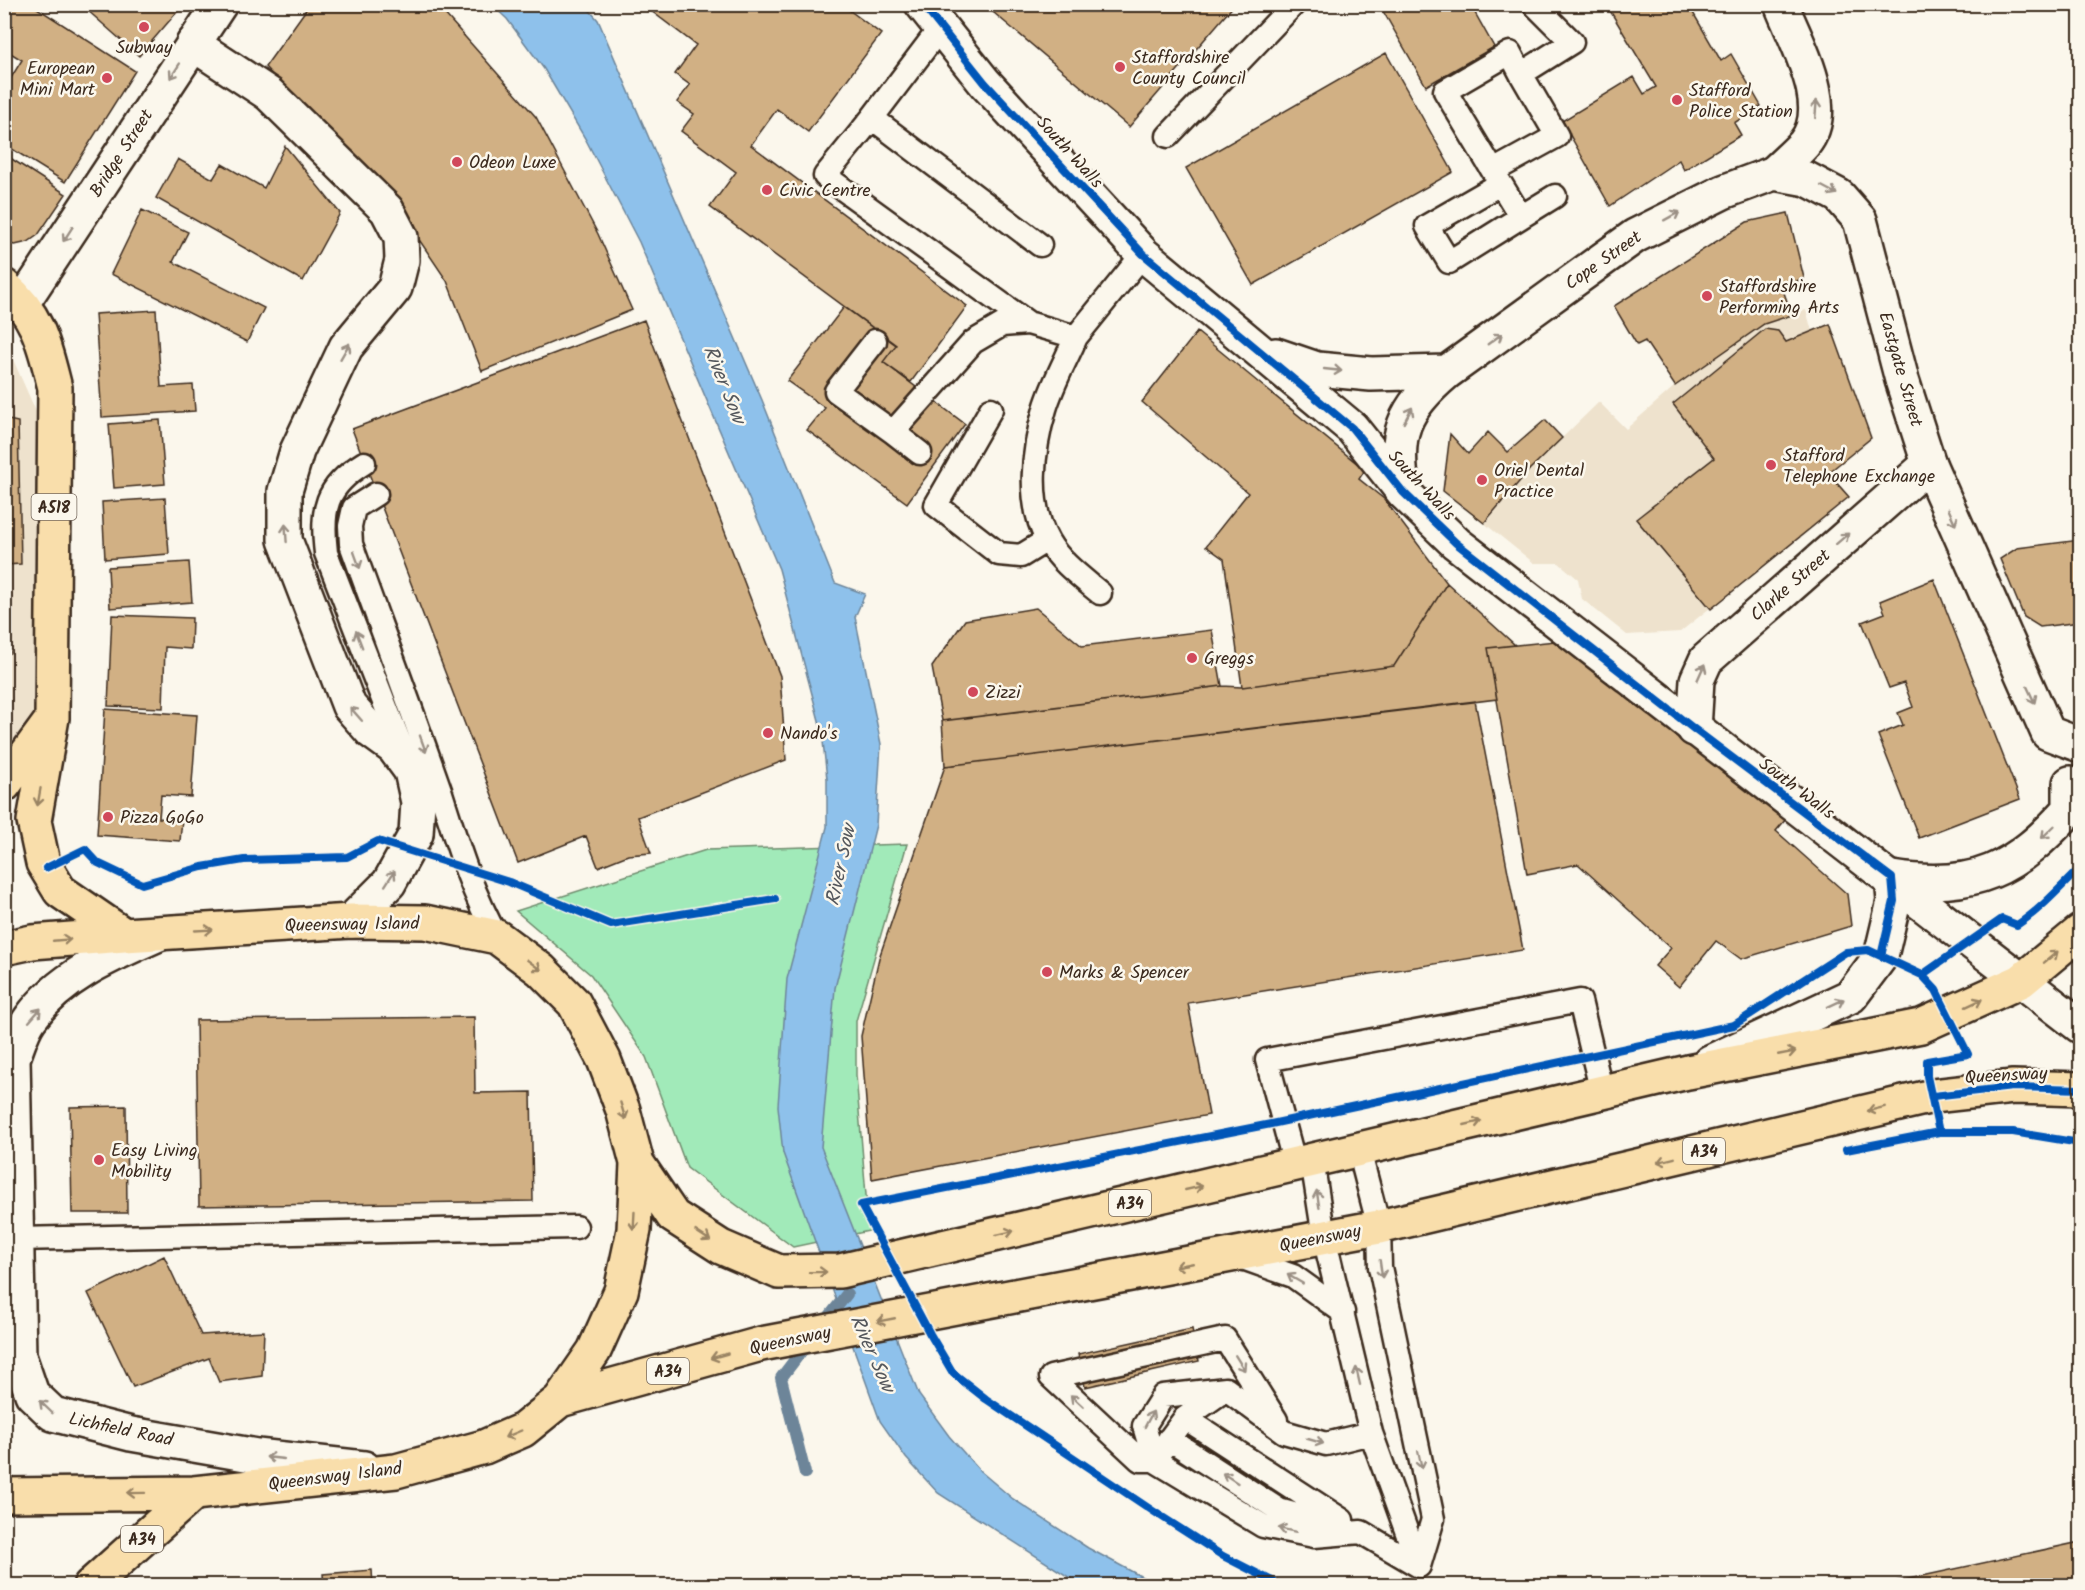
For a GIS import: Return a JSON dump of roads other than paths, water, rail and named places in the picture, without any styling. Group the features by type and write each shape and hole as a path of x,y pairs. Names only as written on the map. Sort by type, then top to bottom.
{"highway":[{"name":"A518","path":"14,295 42,338 55,388 52,718 34,821 43,863 60,891 124,934"},
{"path":"4,786 52,718"},
{"name":"Queensway Island","path":"4,948 32,942 124,934 351,921 425,922 497,937 541,970 574,1003 604,1060 623,1110 637,1163 634,1230 621,1291 594,1351 560,1400 523,1430 484,1446 396,1471 194,1492 4,1495"},
{"name":"A34","path":"637,1163 673,1216 721,1247 779,1272 840,1271 1688,1072 1921,1026 2021,981 2080,932"},
{"name":"Queensway","path":"560,1400 776,1341 1379,1227 1933,1096 2013,1087 2080,1089"},
{"name":"A34","path":"90,1586 194,1492"}],"street":[{"name":"Bridge Street","path":"14,295 220,4"},
{"path":"1774,173 1805,143 1814,125 1817,97 1781,4"},
{"name":"South Walls","path":"932,16 985,83 1143,254 1352,428 1403,492 1456,543 2080,1026"},
{"path":"193,44 269,94 387,210 401,237 402,260 395,288 346,347 297,451 285,491 285,540 349,706 372,732 394,748 411,771 418,802 416,834 389,883 351,921"},
{"name":"Cope Street","path":"1403,492 1398,454 1399,435 1407,414 1424,391 1635,236 1723,192 1774,173"},
{"name":"Eastgate Street","path":"1774,173 1807,179 1839,196 1860,220 1902,380 1929,464 2075,789 2070,809 2028,851 1996,870 1953,882 1926,884 1892,879"},
{"path":"1257,349 1317,369 1381,375 1447,372"},
{"name":"Clarke Street","path":"1694,729 1696,680 1706,660 1929,464"},
{"path":"2048,732 2080,745"},
{"path":"1688,1072 1851,996 1881,956 1894,901 1892,879"},
{"name":"Lichfield Road","path":"161,932 90,965 30,1020 13,1058 17,1239 12,1356 32,1394 53,1414 72,1420 131,1434 257,1456 396,1471"}],"lane":[{"path":"1168,136 1294,4"},
{"path":"1521,74 1572,42 1534,4"},
{"path":"932,16 872,118 825,176 1028,323 1076,337"},
{"path":"1521,217 1496,178 1445,91 1510,53 1557,136 1496,178 1427,226 1449,262 1521,217 1555,195"},
{"path":"872,118 1040,245"},
{"path":"1100,593 1065,564 1047,540 1034,500 1037,450 1045,408 1076,337 1143,254"},
{"path":"893,432 973,342 1002,325 1028,323"},
{"path":"875,341 836,391 920,453"},
{"path":"991,409 936,505 999,554 1021,556 1047,540"},
{"path":"364,463 343,476 331,495 322,520 326,553 411,771"},
{"path":"376,494 354,508 350,526 351,544 441,794 464,869 478,903 497,937"},
{"path":"1419,1566 1371,1433 1343,1312 1304,1162 1267,1060 1580,1001 1602,1093"},
{"path":"1359,1150 1379,1227 1380,1267 1433,1520 1419,1566"},
{"path":"17,1239 576,1227"},
{"path":"1234,1255 1293,1276 1343,1312"},
{"path":"1284,1432 1225,1339 1051,1377 1140,1460 1154,1460 1263,1526 1314,1536 1361,1532"},
{"path":"1154,1460 1144,1426 1163,1396 1226,1389 1284,1432 1326,1444 1371,1433"},
{"path":"1154,1460 1185,1418 1226,1389"},
{"path":"1185,1418 1361,1532 1419,1566"},
{"path":"1169,1439 1279,1510 1361,1532"}],"water":[{"name":"River Sow","path":"492,5 585,5 598,20 762,400 835,583 865,594 855,617 881,744 876,825 835,988 821,1147 919,1395 949,1436 980,1471 1013,1499 1088,1548 1157,1585 1081,1585 938,1493 906,1458 880,1421 783,1153 778,1106 787,979 827,827 827,779 822,732 779,569 639,242 586,140 544,69 507,19"}],"waterway":[{"path":"821,1327 847,1294"},
{"path":"805,1473 781,1378 810,1340"}],"place":[{"name":"Subway","path":"144,27"},
{"name":"Staffordshire County Council","path":"1120,67"},
{"name":"European Mini Mart","path":"107,78"},
{"name":"Stafford Police Station","path":"1677,100"},
{"name":"Odeon Luxe","path":"457,162"},
{"name":"Civic Centre","path":"767,190"},
{"name":"Staffordshire Performing Arts","path":"1707,296"},
{"name":"Stafford Telephone Exchange","path":"1771,465"},
{"name":"Oriel Dental Practice","path":"1482,480"},
{"name":"Greggs","path":"1192,658"},
{"name":"Zizzi","path":"973,692"},
{"name":"Nando's","path":"768,733"},
{"name":"Pizza GoGo","path":"108,817"},
{"name":"Marks & Spencer","path":"1047,972"},
{"name":"Easy Living Mobility","path":"99,1160"}]}
